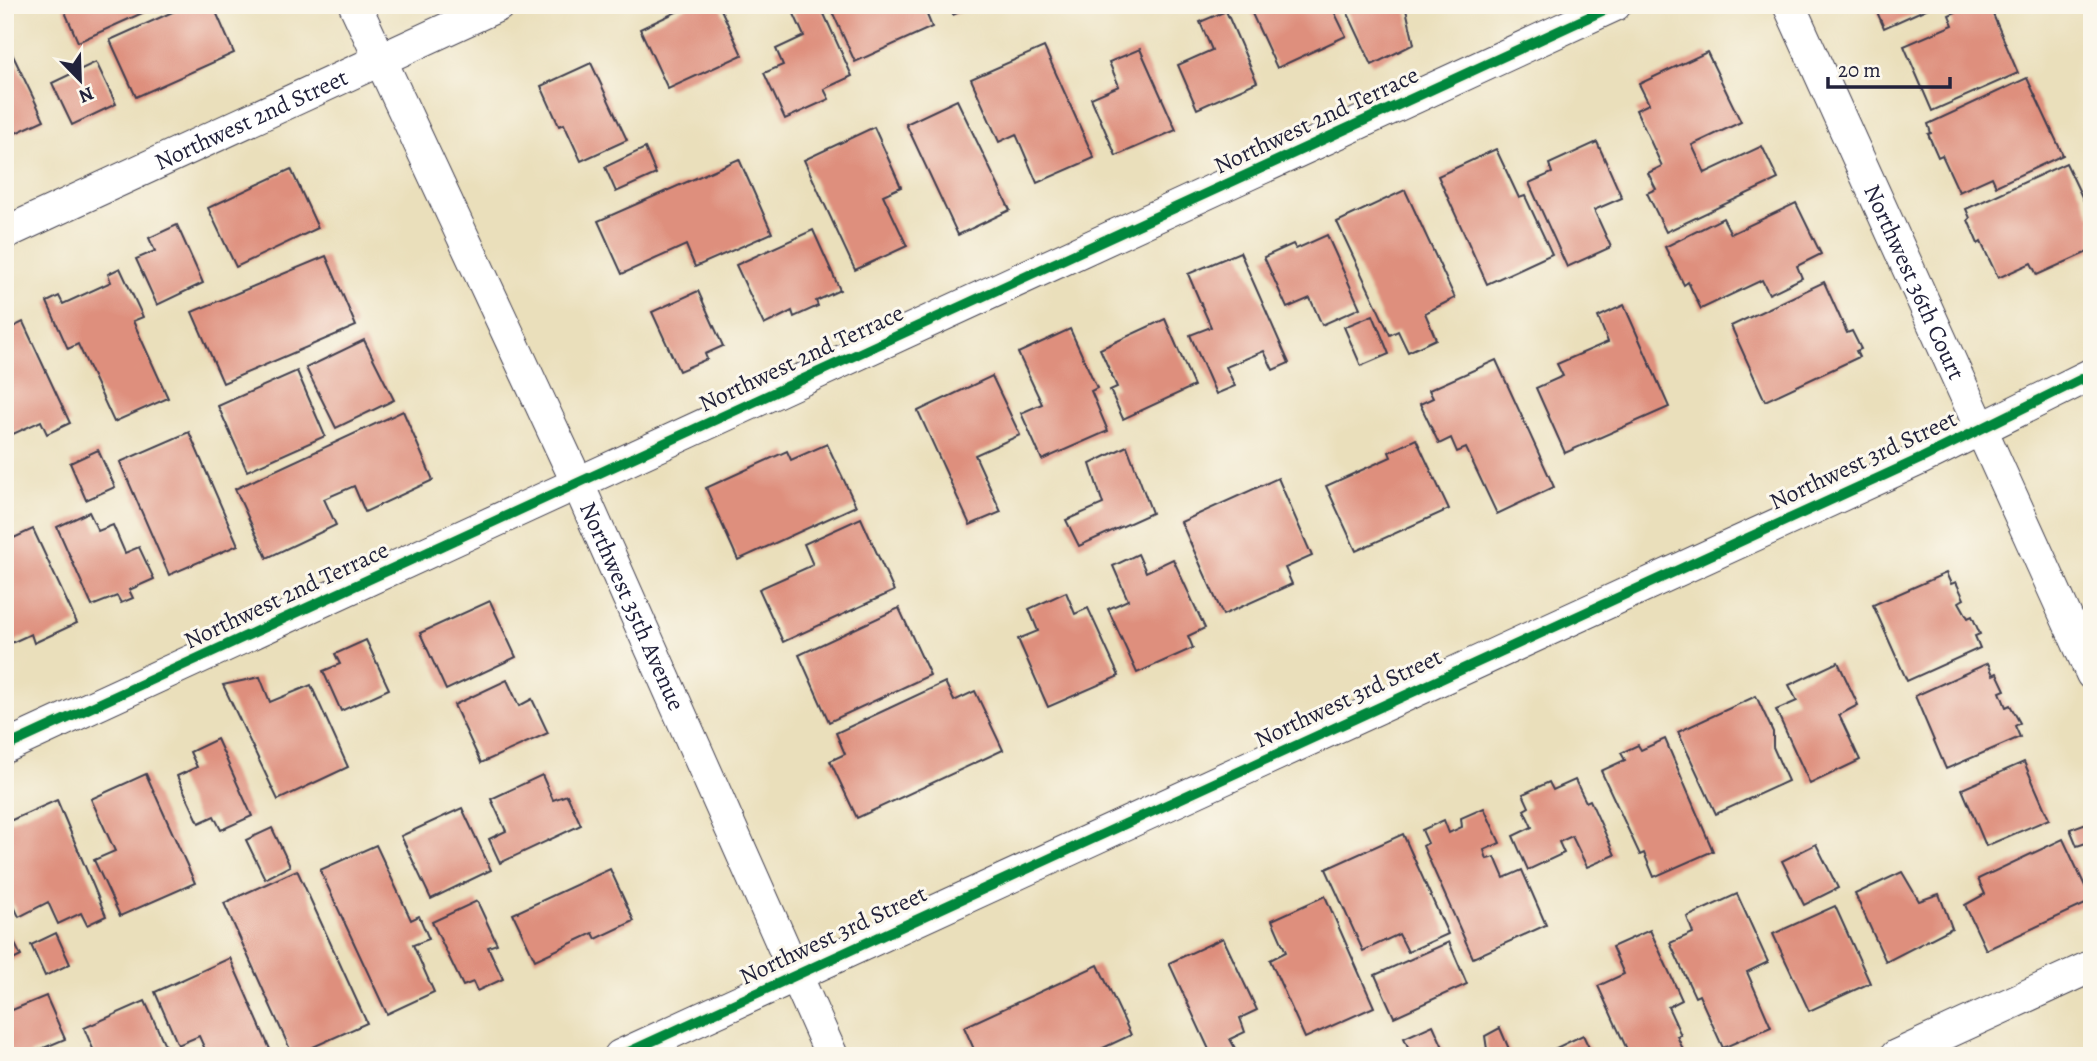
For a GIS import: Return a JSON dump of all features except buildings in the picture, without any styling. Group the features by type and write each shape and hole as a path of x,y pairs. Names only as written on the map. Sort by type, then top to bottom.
{"street":[{"name":"Northwest 35th Avenue","path":"355,5 578,484 832,1056"},
{"name":"Northwest 2nd Street","path":"5,233 499,5"},
{"name":"Northwest 2nd Terrace","path":"5,747 1615,5"},
{"name":"Northwest 36th Court","path":"1789,5 2092,674"},
{"name":"Northwest 3rd Street","path":"620,1056 1922,458 2092,374"},
{"path":"1896,1056 2092,966"}],"cycle path":[{"path":"5,747 1615,5"},
{"path":"620,1056 1922,458 2092,374"}]}
